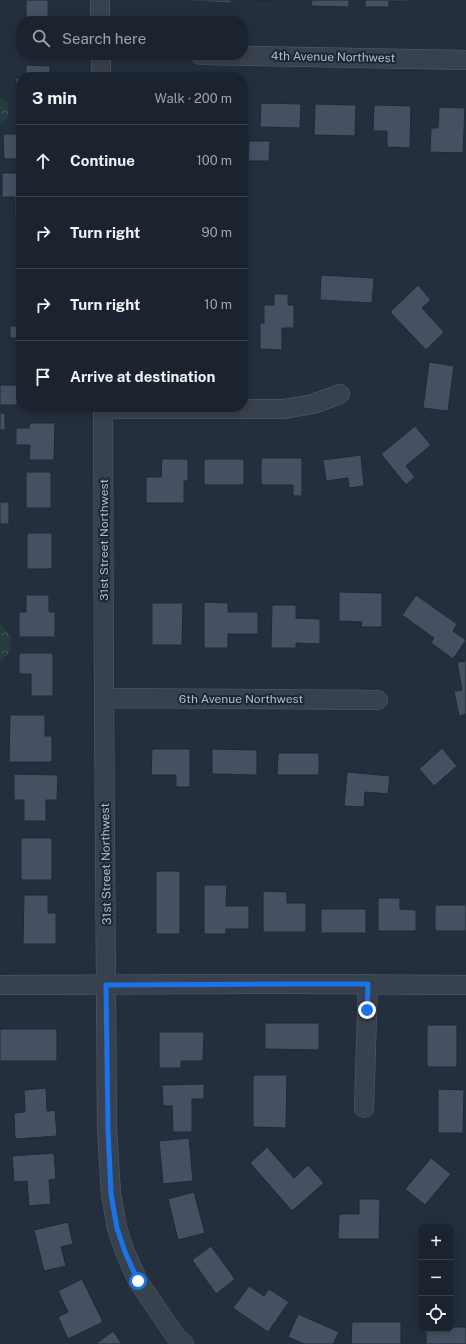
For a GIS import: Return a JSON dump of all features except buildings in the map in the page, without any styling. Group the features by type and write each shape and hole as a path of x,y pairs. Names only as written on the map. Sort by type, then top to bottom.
{"street":[{"path":"100,0 100,16"},
{"name":"4th Avenue Northwest","path":"248,56 466,60"},
{"path":"101,60 101,72"},
{"path":"248,409 284,409 313,404 340,394"},
{"name":"31st Street Northwest","path":"103,412 106,985 108,1129 111,1194 117,1228 125,1252 138,1281 176,1337 184,1344"},
{"name":"6th Avenue Northwest","path":"104,698 378,700"},
{"path":"364,1108 368,984"},
{"path":"0,985 466,985"}],"green space":[{"path":"0,98 8,102 8,118 0,124"},
{"path":"0,623 11,636 10,652 0,663"}],"route":[{"path":"138,1281 125,1252 117,1228 111,1194 108,1129 106,985 368,984 367,1010"}]}
